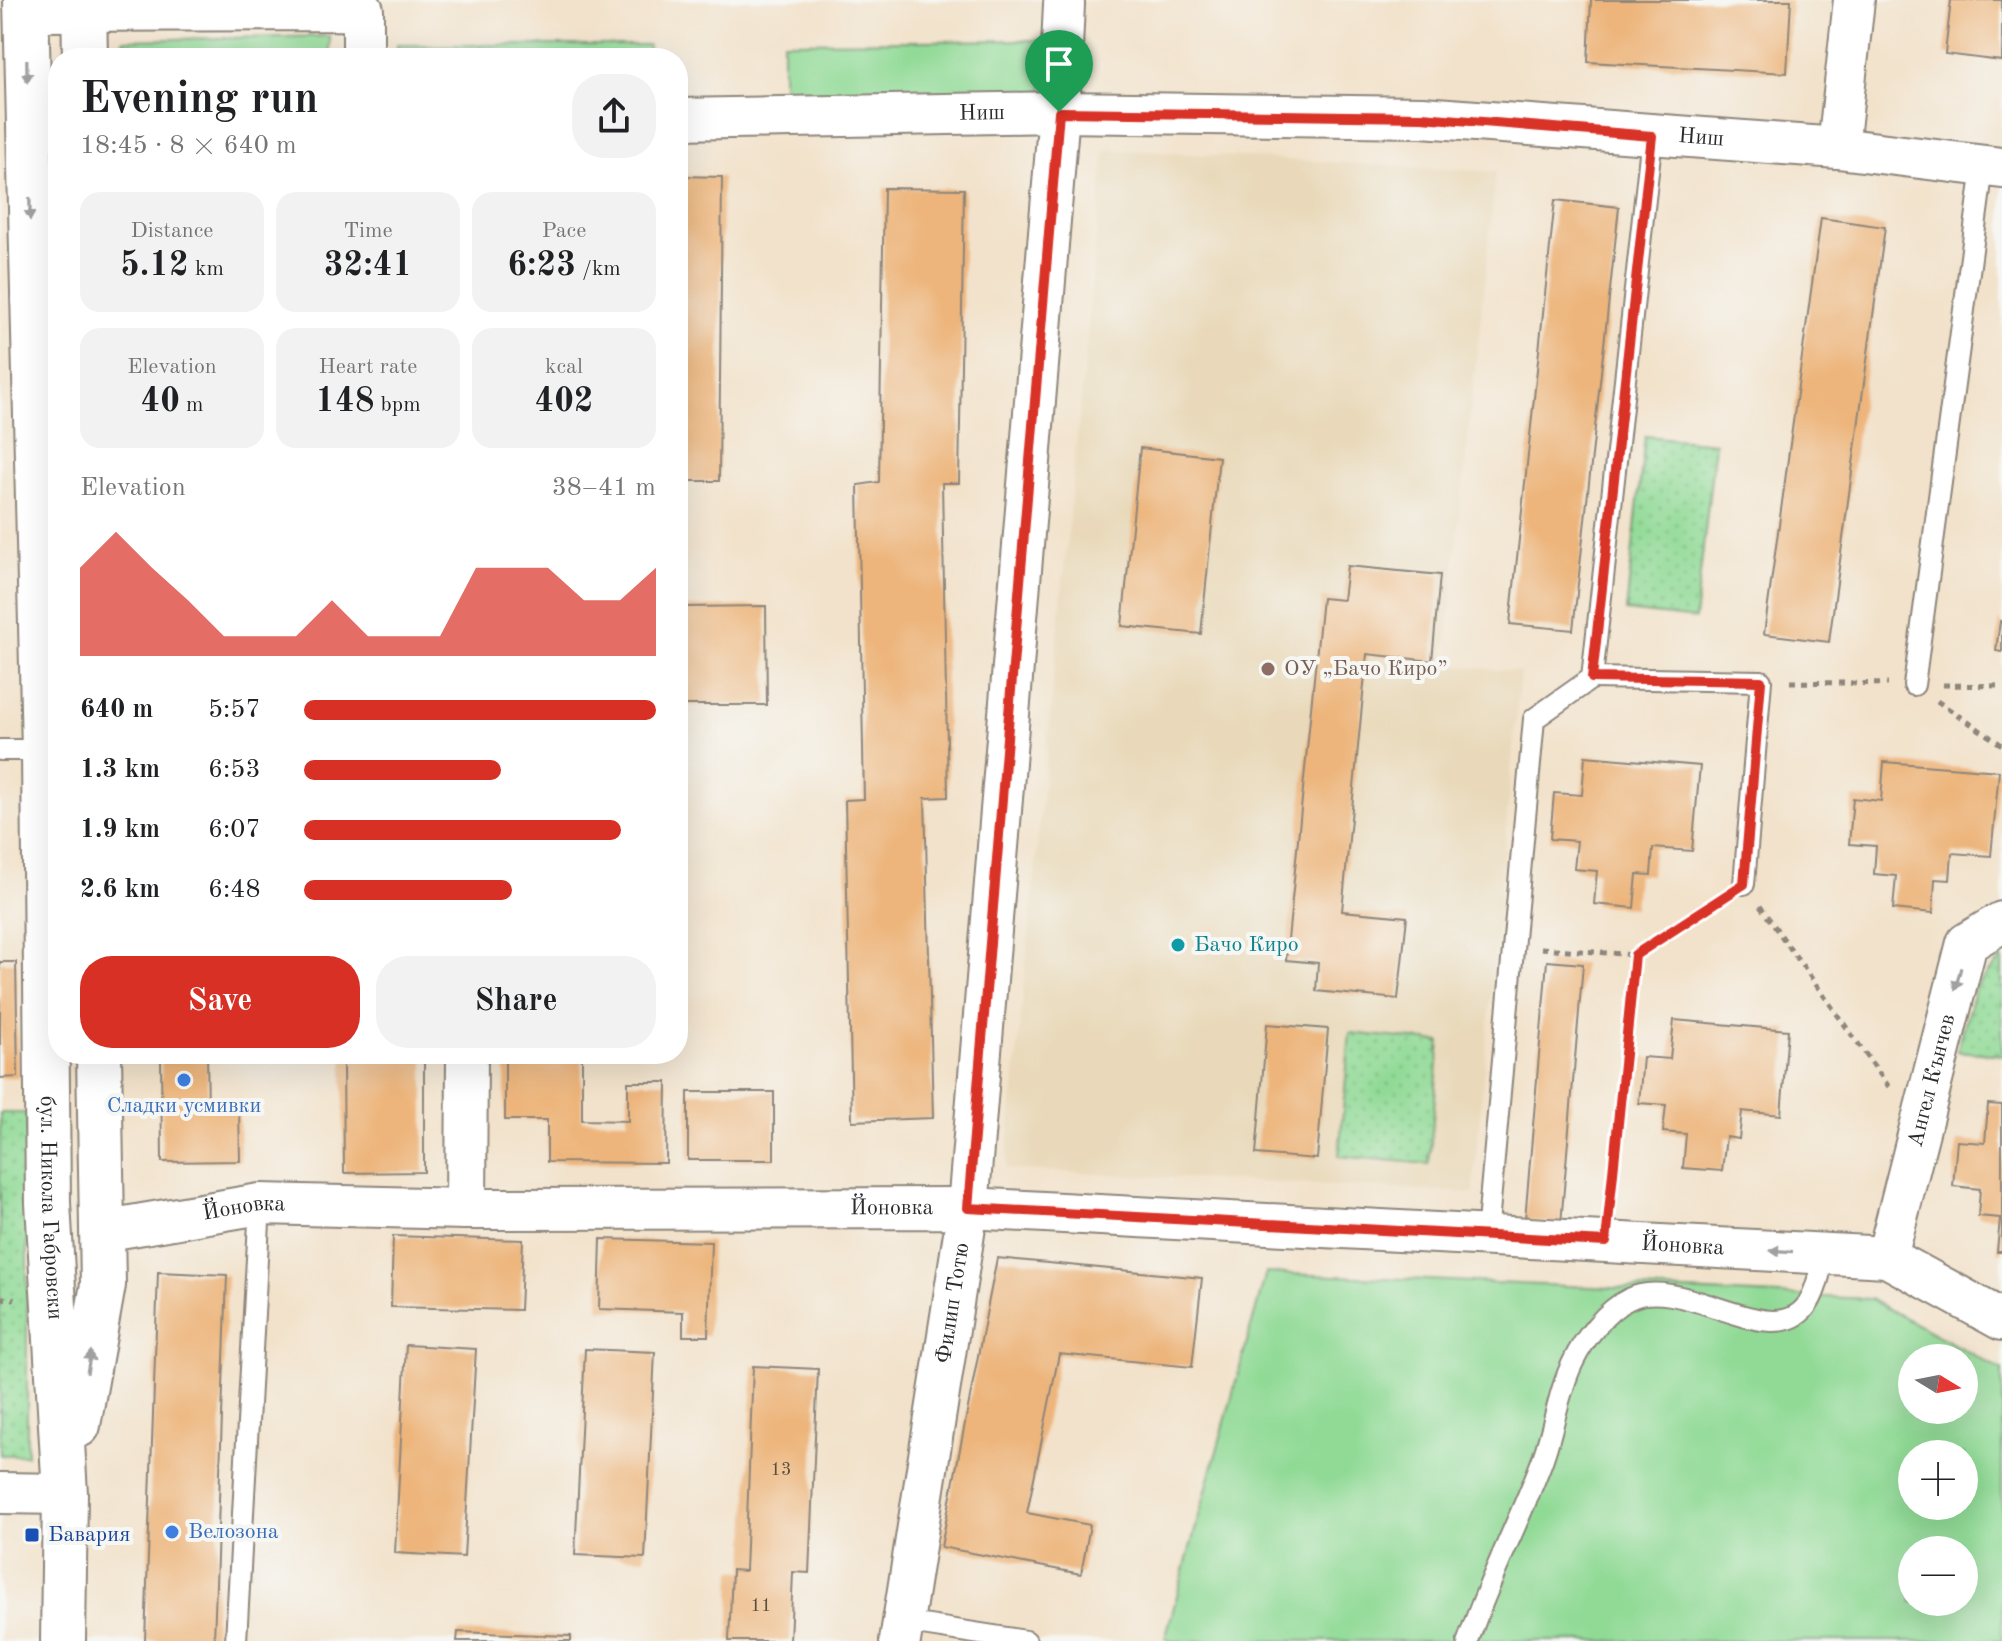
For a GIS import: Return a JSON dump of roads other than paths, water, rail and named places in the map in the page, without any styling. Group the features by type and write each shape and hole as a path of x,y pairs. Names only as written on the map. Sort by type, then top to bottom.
{"street":[{"path":"1838,148 1854,0"},
{"name":"Филип Тотю","path":"901,1632 968,1208 1059,112 1064,2"},
{"path":"85,48 84,5 363,10 363,48"},
{"name":"бул. Никола Габровски","path":"63,1641 65,1494 48,1203 43,131 26,6 84,5"},
{"name":"Ниш","path":"688,119 1059,112 1422,117 1838,148 1992,167"},
{"name":"Ангел Кънчев","path":"1887,1257 1967,943 2002,922"},
{"name":"бул. Никола Габровски","path":"65,1494 103,1285 99,1064"},
{"path":"466,1209 467,1064"},
{"name":"Йоновка","path":"102,1231 260,1204 466,1209 968,1208 1887,1257 2002,1320"},
{"path":"0,1493 65,1494"}],"lane":[{"path":"1592,678 1652,136"},
{"path":"1914,685 1992,167"},
{"path":"1487,1235 1534,719 1592,678 1761,681 1744,884"},
{"path":"0,750 44,750"},
{"path":"236,1641 260,1204"},
{"path":"1468,1641 1542,1460 1572,1364 1597,1326 1630,1297 1645,1294 1705,1301 1749,1319 1781,1321 1807,1306 1825,1253"},
{"path":"901,1632 1026,1641"}],"place":[{"name":"ОУ „Бачо Киро”","path":"1268,669"},
{"name":"Бачо Киро","path":"1178,945"},
{"name":"Сладки усмивки","path":"184,1080"},
{"name":"Велозона","path":"172,1532"},
{"name":"Бавария","path":"32,1535"}]}
